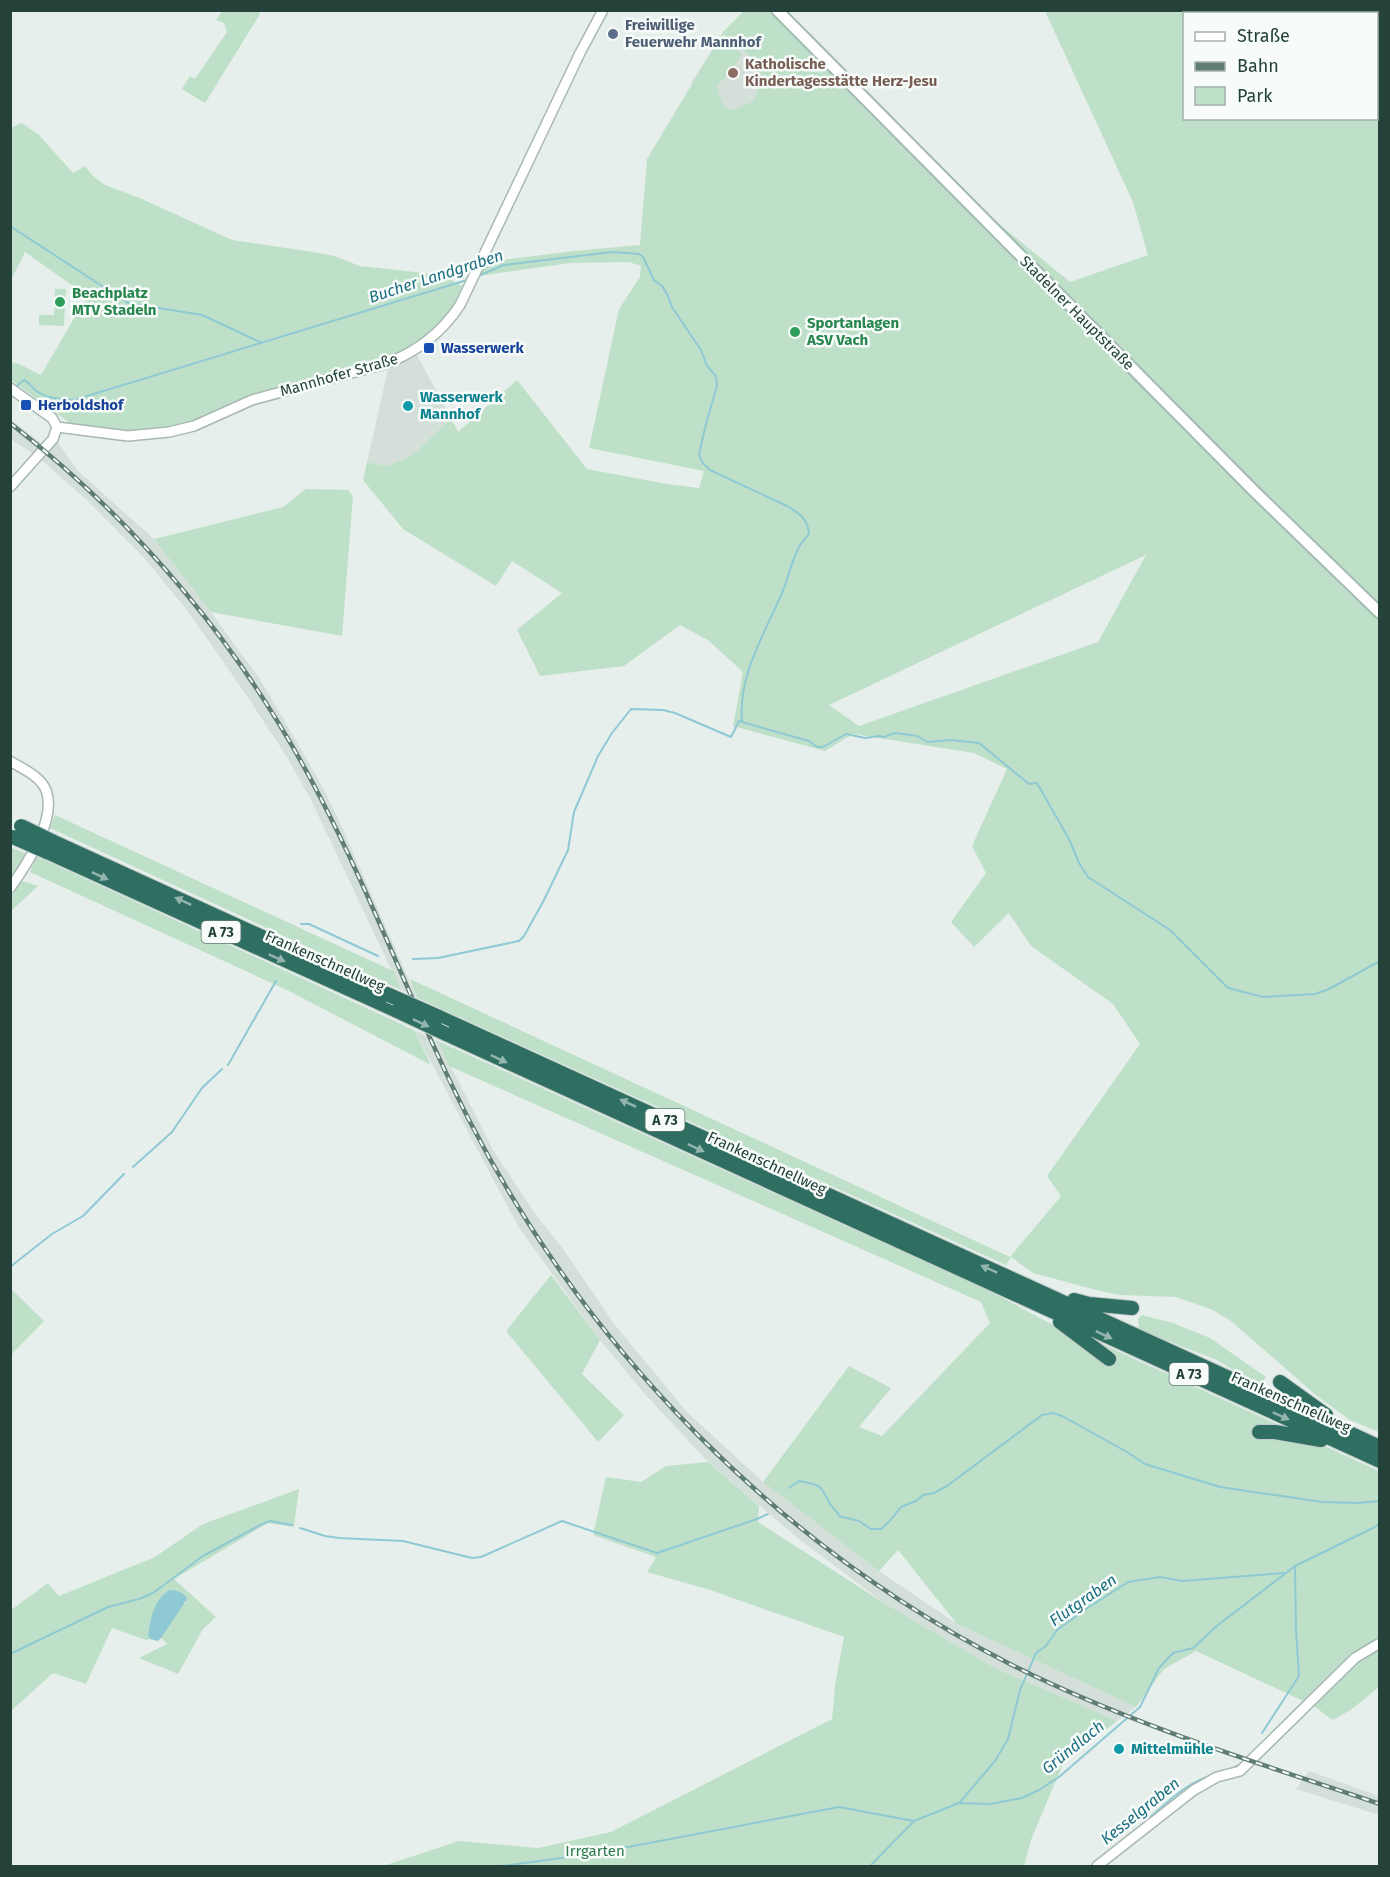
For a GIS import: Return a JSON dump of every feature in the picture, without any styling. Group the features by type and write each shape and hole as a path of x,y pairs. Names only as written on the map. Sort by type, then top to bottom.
{"highway":[{"name":"Frankenschnellweg","path":"14,830 446,1034 1037,1297"},
{"name":"Frankenschnellweg","path":"50,847 439,1017 1037,1297 1352,1441 1380,1461"},
{"path":"1037,1297 1132,1308"},
{"path":"1037,1297 1109,1359"},
{"path":"1280,1382 1352,1441"},
{"path":"1259,1432 1352,1441"},
{"name":"Frankenschnellweg","path":"1352,1441 1380,1447"}],"main road":[{"name":"Stadelner Hauptstraße","path":"777,10 1255,492 1380,613"}],"street":[{"name":"Mannhofer Straße","path":"57,427 128,436 170,432 194,426 252,400 385,364 400,358 432,338 451,318 466,291 580,53 603,10"},
{"path":"10,388 52,418 57,427 53,439 10,488"},
{"path":"10,761 35,776 46,790 48,804 43,828 21,873 10,888"},
{"path":"1097,1866 1194,1790 1217,1778 1240,1771 1355,1658 1380,1643"}],"shaded area":[{"name":"Katholische Kindertagesstätte Herz-Jesu","path":"722,34 782,85 735,116 691,83"},
{"path":"416,353 451,418 413,455 387,466 367,462 389,365"},
{"path":"10,419 49,449 57,442 80,473 154,539 261,681 316,775 337,816 417,998 401,990 310,798 285,754 187,610 145,559 88,501 39,458 11,439"},
{"path":"414,1030 438,1041 493,1150 534,1212 563,1249 615,1325 687,1412 763,1482 879,1571 957,1624 1136,1707 1117,1721 995,1668 884,1603 799,1539 708,1462 644,1393 600,1340 519,1228"},
{"path":"1309,1771 1379,1796 1379,1815 1296,1789"}],"green space":[{"path":"222,11 259,11 260,14 205,103 182,89 190,76 195,79 227,32 224,23 216,20"},
{"path":"744,11 777,11 950,184 1070,282 1148,255 1133,202 1045,11 1379,11 1379,1432 1350,1420 1317,1396 1231,1321 1213,1310 1176,1297 1120,1295 1100,1291 1033,1273 1011,1257 1006,1265 417,998 410,979 1010,1257 1061,1196 1047,1176 1140,1044 1113,1004 1031,946 1009,913 974,947 951,922 986,873 972,846 1007,769 974,753 853,734 825,751 733,726 743,672 708,640 680,625 624,666 540,676 517,630 562,593 512,561 496,586 403,529 363,480 367,462 387,466 413,455 451,418 458,432 517,380 587,469 699,488 704,471 589,448 619,309 640,277 641,266 629,262 570,263 478,276 485,262 640,245 647,159 722,34 742,55 717,87 723,106 733,110 754,101 762,77 752,69 756,62 722,33","holes":["1146,555 1098,642 859,726 829,705"]},
{"path":"22,123 39,135 73,173 85,166 105,185 142,199 232,240 334,256 360,266 443,275 462,286 439,328 405,361 267,397 201,423 127,437 70,423 11,380 11,362 41,375 87,296 25,252 11,280 11,128"},
{"name":"Beachplatz MTV Stadeln","path":"55,289 66,289 64,326 39,325 39,315 54,315"},
{"path":"306,489 348,490 353,496 342,636 211,612 154,539 283,507"},
{"path":"55,815 393,971 401,990 50,828"},
{"path":"10,847 27,854 11,880 12,860"},
{"path":"36,856 414,1030 431,1065 289,991 30,872"},
{"path":"22,881 38,886 11,911 11,896"},
{"path":"438,1041 990,1291 1066,1332 1091,1339 1379,1471 1379,1687 1352,1709 1333,1720 1312,1705 1196,1651 1164,1669 1136,1707 957,1624 898,1550 879,1571 763,1482 849,1366 891,1388 859,1427 882,1436 990,1323 981,1302 449,1066"},
{"path":"551,1275 600,1340 582,1374 624,1415 598,1442 506,1331"},
{"path":"11,1289 44,1321 10,1355"},
{"path":"1142,1315 1173,1323 1210,1338 1266,1377 1260,1387 1217,1360 1139,1330 1138,1319"},
{"name":"Irrgarten","path":"708,1462 759,1506 758,1522 884,1603 995,1668 1117,1721 1062,1766 1031,1840 1024,1866 383,1866 459,1841 538,1848 611,1832 832,1719 835,1686 844,1637 710,1590 647,1572 656,1557 593,1535 606,1477 641,1482 666,1466"},
{"path":"299,1489 294,1527 268,1523 174,1579 216,1617 203,1629 178,1674 139,1658 167,1644 161,1638 178,1610 186,1602 185,1595 170,1590 160,1599 155,1609 148,1633 150,1639 146,1640 112,1628 86,1684 53,1673 11,1711 11,1610 48,1583 59,1596 155,1557 203,1524"}],"water":[{"path":"169,1590 180,1592 187,1599 161,1638 158,1641 150,1639 148,1636 154,1610 159,1599"}],"waterway":[{"path":"10,226 128,303 202,315 262,343"},
{"name":"Bucher Landgraben","path":"478,276 504,265 612,252 639,254 643,257 654,280 662,286 672,307 701,350 707,366 716,376 717,386 699,454 702,462 710,470 787,506 805,520 809,534 796,554 748,672 744,688 742,722 809,741 817,747 823,747 846,734 865,738 884,737 895,733 917,736 927,742 951,740 979,743 1029,784 1037,783 1088,877 1170,930 1228,988 1263,997 1315,994 1329,989 1380,961"},
{"name":"Bucher Landgraben","path":"14,388 24,380 44,395 74,400 467,280"},
{"path":"413,959 438,958 519,941 524,936 568,850 574,812 598,756 631,709 663,710 675,713 731,737 739,721 742,722"},
{"path":"301,924 309,924 378,956"},
{"path":"228,1065 276,981"},
{"path":"133,1167 172,1132 202,1088 222,1069"},
{"path":"10,1267 52,1234 83,1216 124,1174"},
{"path":"789,1488 799,1481 816,1485 822,1489 839,1516 859,1521 871,1529 881,1529 901,1507 947,1486 1042,1415 1053,1413 1145,1464 1220,1487 1322,1502 1380,1501"},
{"path":"300,1528 339,1538 403,1541 472,1558 481,1557 562,1521 657,1553 768,1514"},
{"path":"10,1654 108,1607 153,1593 203,1556 262,1524 270,1521 292,1525"},
{"name":"Gründlach","path":"502,1866 591,1854 839,1807 914,1821 959,1803 990,1804 1022,1798 1059,1777 1140,1707 1159,1668 1173,1653 1193,1648 1218,1625 1295,1566 1380,1523"},
{"name":"Kesselgraben","path":"1262,1733 1299,1676 1295,1567"},
{"name":"Flutgraben","path":"960,1802 995,1761 1008,1739 1020,1690 1036,1653 1046,1646 1057,1630 1089,1607 1128,1582 1160,1577 1182,1581 1284,1573"},
{"name":"Kesselgraben","path":"1233,1768 1239,1765"},
{"name":"Kesselgraben","path":"1131,1834 1179,1793 1210,1776"},
{"path":"870,1866 914,1821"}],"railway":[{"path":"10,423 102,503 145,547 223,640 258,690 319,795 358,875 448,1078 516,1203 570,1284 630,1361 696,1433 767,1500 844,1561 925,1616 1010,1664 1146,1723 1380,1804"}],"place":[{"name":"Freiwillige Feuerwehr Mannhof","path":"613,34"},
{"name":"Katholische Kindertagesstätte Herz-Jesu","path":"733,73"},
{"name":"Beachplatz MTV Stadeln","path":"60,302"},
{"name":"Sportanlagen ASV Vach","path":"795,332"},
{"name":"Wasserwerk","path":"429,348"},
{"name":"Herboldshof","path":"26,405"},
{"name":"Wasserwerk Mannhof","path":"408,406"},
{"name":"Mittelmühle","path":"1119,1749"}]}
